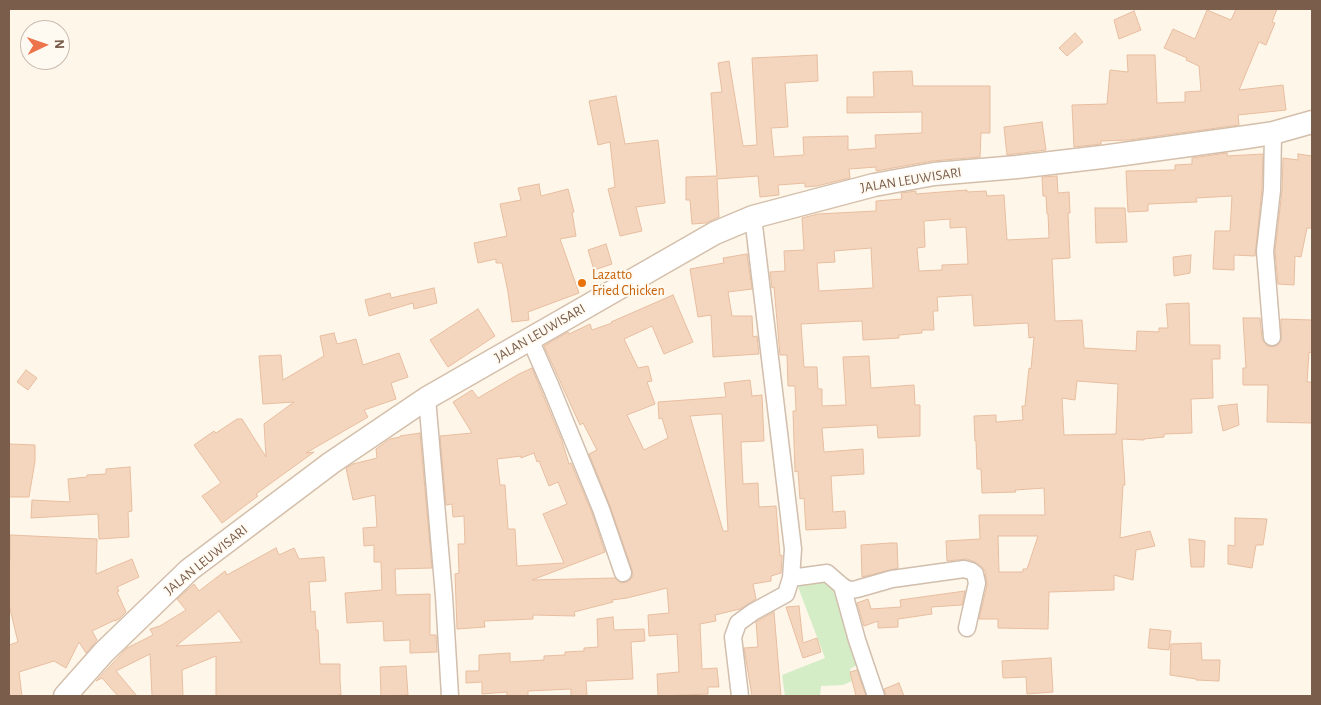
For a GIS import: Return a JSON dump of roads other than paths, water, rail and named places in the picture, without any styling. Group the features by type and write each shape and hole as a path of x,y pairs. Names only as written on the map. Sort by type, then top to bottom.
{"main road":[{"name":"JALAN LEUWISARI","path":"65,696 104,652 189,570 331,463 427,398 715,233 753,217 874,185 934,174 1102,157 1273,133 1312,122"}],"street":[{"path":"1272,337 1265,251 1272,190 1273,133"},
{"path":"740,696 734,638 738,623 786,594 791,578 793,549 753,217"},
{"path":"530,339 552,387 601,509 623,573"},
{"path":"427,398 444,596 450,696"},
{"path":"791,578 827,573 847,589 857,590 892,578 964,569 975,574 977,583 967,628"},
{"path":"842,586 857,640 876,696"}],"place":[{"name":"Lazatto Fried Chicken","path":"582,283"}]}
